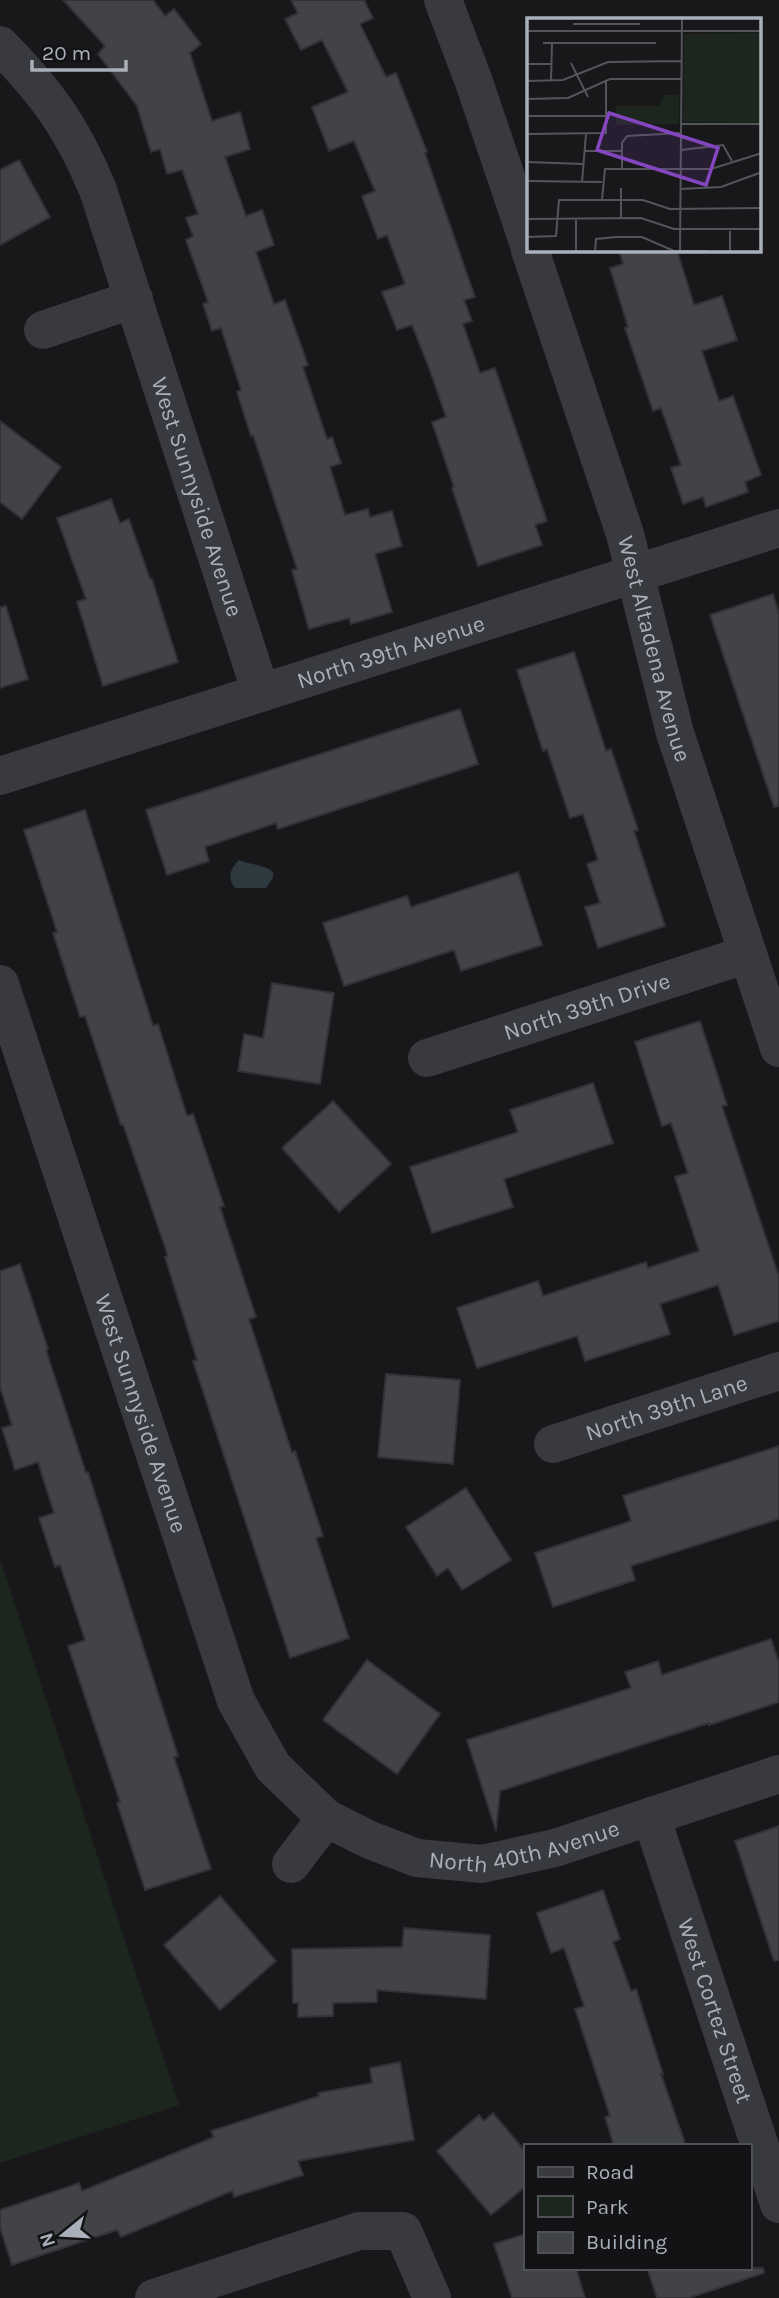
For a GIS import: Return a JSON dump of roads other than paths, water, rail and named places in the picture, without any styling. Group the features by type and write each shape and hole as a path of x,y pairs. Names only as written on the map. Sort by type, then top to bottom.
{"street":[{"path":"443,0 527,239"},
{"name":"West Sunnyside Avenue","path":"0,44 52,102 76,140 98,190 261,693"},
{"name":"West Altadena Avenue","path":"531,252 620,520 676,733 779,1048"},
{"path":"43,330 134,299"},
{"name":"North 39th Avenue","path":"0,776 779,528"},
{"name":"North 39th Drive","path":"427,1058 748,954"},
{"name":"West Sunnyside Avenue","path":"0,985 236,1701 273,1767 326,1818"},
{"name":"North 39th Lane","path":"553,1444 779,1371"},
{"name":"North 40th Avenue","path":"326,1818 370,1840 417,1857 482,1864 555,1848 779,1774"},
{"name":"West Cortez Street","path":"651,1816 779,2204"},
{"path":"291,1864 326,1818"},
{"path":"154,2298 359,2231 403,2231 432,2298"}]}
